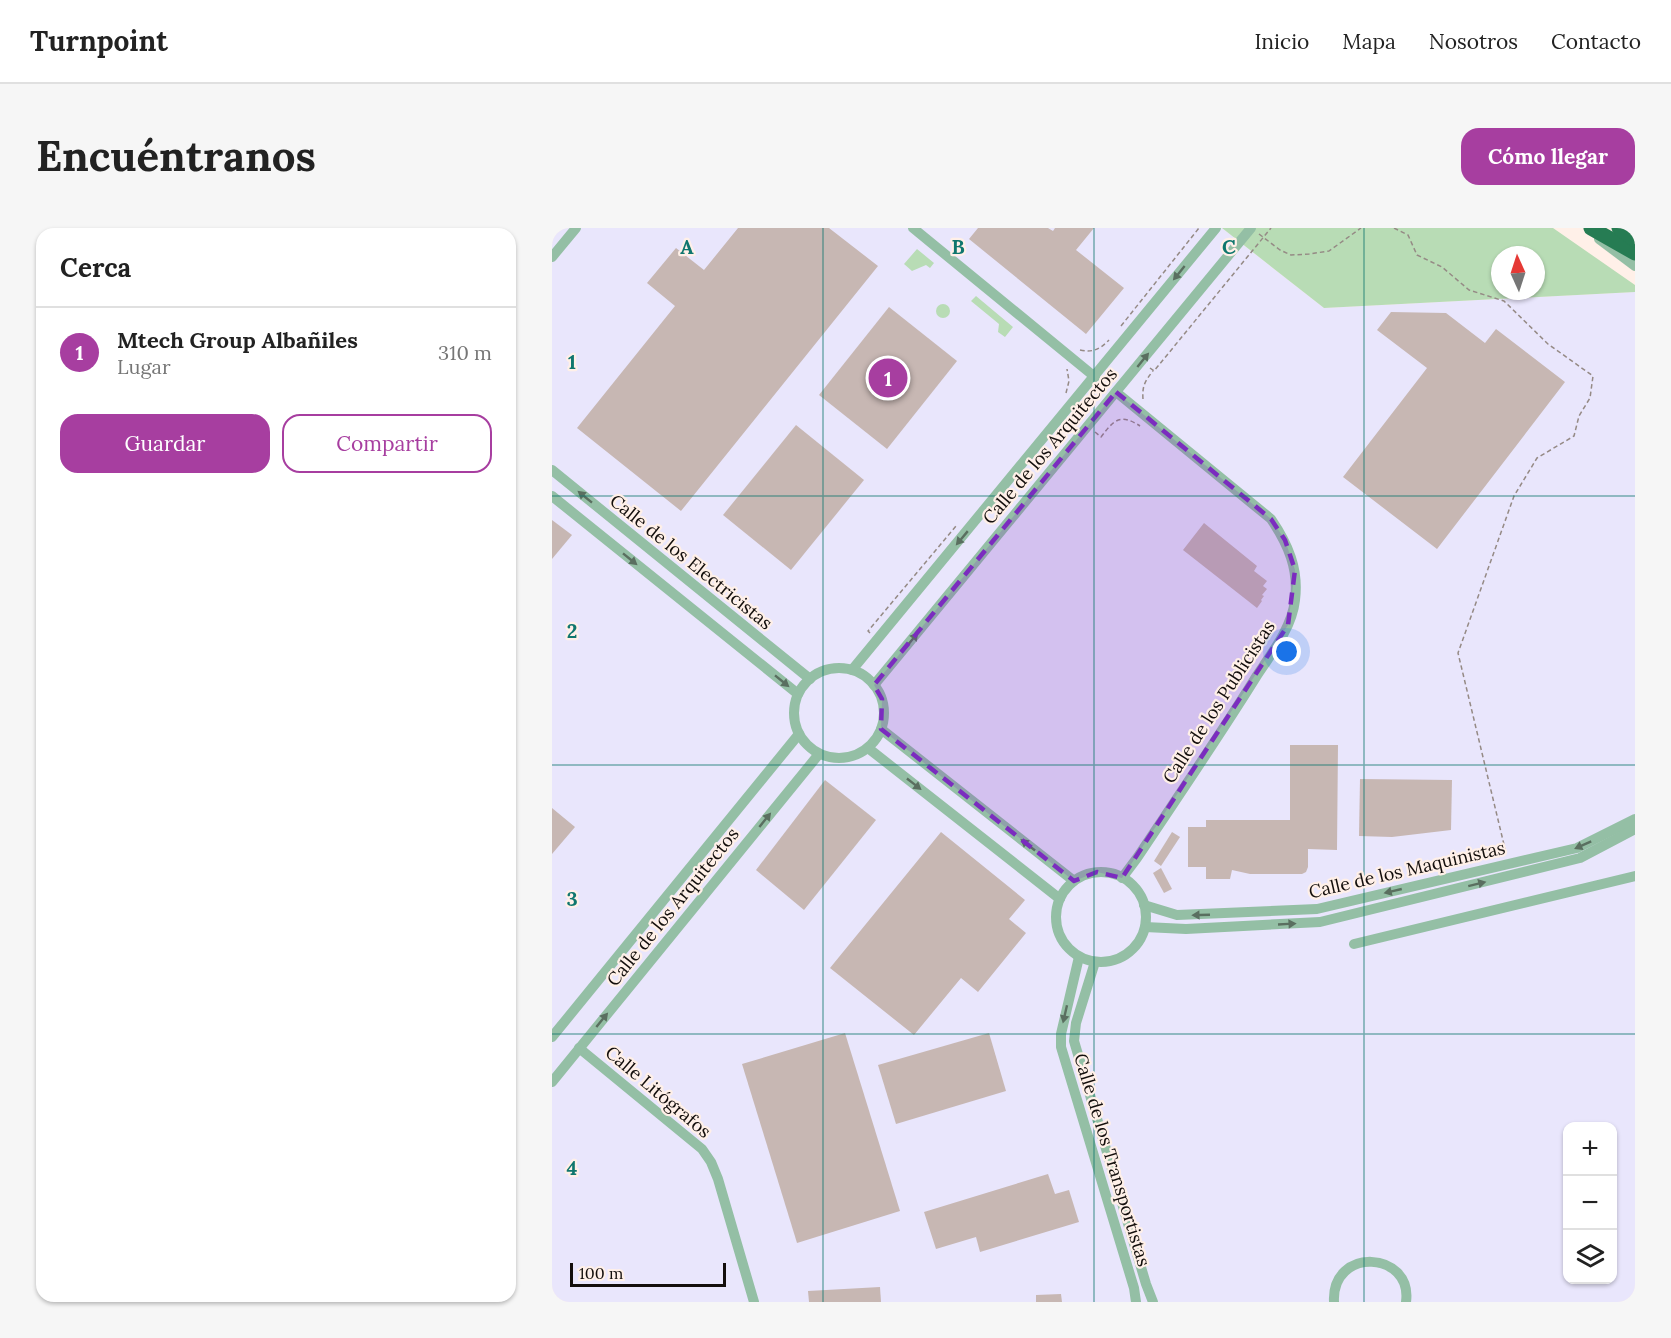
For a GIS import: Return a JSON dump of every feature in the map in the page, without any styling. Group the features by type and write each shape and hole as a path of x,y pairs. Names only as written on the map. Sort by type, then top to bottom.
{"highway":[{"path":"1591,228 1635,253"},
{"path":"1619,228 1635,240"}],"street":[{"path":"552,257 576,228"},
{"path":"913,228 1095,377"},
{"name":"Calle de los Arquitectos","path":"852,670 1216,228"},
{"name":"Calle de los Arquitectos","path":"874,685 1251,228"},
{"path":"1584,228 1635,266"},
{"name":"Calle de los Publicistas","path":"1116,392 1271,519 1286,540 1295,570 1295,601 1288,625 1238,707 1122,878"},
{"name":"Calle de los Electricistas","path":"552,471 810,679"},
{"name":"Calle de los Electricistas","path":"552,496 798,694"},
{"path":"837,668 852,670 864,676 874,685 882,699 884,714 881,729 868,748 856,755 831,758 819,754 798,734 794,714 798,694 810,679 823,671 837,668"},
{"path":"881,729 1074,881"},
{"name":"Calle de los Arquitectos","path":"554,1031 798,734"},
{"path":"868,748 1059,899"},
{"name":"Calle de los Arquitectos","path":"552,1082 819,754"},
{"name":"Calle de los Maquinistas","path":"1144,905 1177,915 1317,909 1577,848 1635,819"},
{"name":"Calle de los Maquinistas","path":"1145,927 1186,929 1320,922 1580,858 1635,830"},
{"path":"1097,872 1110,873 1122,878 1132,885 1144,905 1145,927 1140,940 1132,950 1114,960 1095,962 1079,957 1060,938 1056,925 1059,899 1074,881 1085,875 1097,872"},
{"path":"1354,944 1635,876"},
{"name":"Calle de los Transportistas","path":"1079,957 1061,1034 1061,1047 1134,1288 1136,1302"},
{"name":"Calle de los Transportistas","path":"1095,962 1076,1023 1074,1041 1146,1284 1154,1302"},
{"name":"Calle Litógrafos","path":"579,1048 702,1149 711,1162 754,1302"},
{"path":"1334,1302 1335,1288 1339,1278 1357,1263 1368,1261 1390,1266 1398,1274 1404,1284 1406,1302"}],"path":[{"path":"1251,228 1280,250 1291,255 1329,251 1361,228"},
{"path":"1394,228 1408,235 1417,255 1442,267 1469,290 1504,300 1548,344 1593,376 1590,398 1579,416 1574,436 1537,458 1514,496 1458,653 1509,864"},
{"path":"1077,348 1095,351 1111,338"},
{"path":"1064,396 1069,381 1066,366"},
{"path":"1144,403 1142,388 1144,382 1154,371"},
{"path":"1088,426 1101,436 1111,423 1118,420 1128,420 1144,429 1151,421"},
{"path":"877,640 868,632 960,521"}],"highlighted area":[{"path":"1116,392 1271,519 1285,540 1295,570 1288,625 1122,878 1097,872 1074,881 881,729 882,699 874,685"}],"shaded area":[{"path":"552,228 1222,228 1324,308 1491,299 1545,300 1545,297 1635,292 1635,1302 552,1302"}],"green space":[{"path":"1222,228 1553,228 1635,285 1635,292 1545,297 1545,246 1491,246 1491,299 1324,308"},
{"path":"917,249 934,263 930,268 926,265 912,271 904,264"},
{"path":"976,296 1013,327 1005,337 998,332 999,324 971,301"},
{"path":"943,304 948,306 950,311 948,316 943,318 938,316 936,311 938,306"}],"building":[{"path":"738,228 829,228 878,266 681,511 577,428 675,306 647,283 676,248 704,270"},
{"path":"978,228 1048,228 1053,231 1055,228 1094,228 1076,250 1124,288 1086,334 969,239"},
{"path":"889,307 957,361 887,449 819,395"},
{"path":"1391,312 1446,313 1485,343 1496,329 1565,382 1437,549 1343,477 1427,368 1377,330"},
{"path":"796,425 864,480 791,570 723,515"},
{"path":"552,520 572,535 552,559"},
{"path":"1204,523 1257,566 1254,571 1267,581 1263,586 1267,589 1257,608 1183,550"},
{"path":"1290,745 1338,745 1337,850 1308,849 1308,867 1302,874 1250,874 1232,870 1230,879 1206,879 1206,867 1188,867 1188,827 1206,827 1206,820 1290,820"},
{"path":"1360,779 1452,780 1451,830 1392,837 1359,836"},
{"path":"825,780 876,820 804,910 756,870"},
{"path":"552,808 575,827 552,854"},
{"path":"941,832 1025,900 1009,919 1026,933 978,992 961,978 914,1035 830,968"},
{"path":"1172,832 1180,837 1161,866 1154,861"},
{"path":"1161,868 1172,889 1164,893 1153,873"},
{"path":"845,1033 900,1211 797,1243 742,1064"},
{"path":"989,1033 1006,1091 896,1124 878,1065"},
{"path":"1048,1174 1055,1194 1069,1190 1079,1222 980,1252 976,1237 936,1249 924,1212"},
{"path":"880,1287 881,1302 809,1302 808,1291"},
{"path":"1061,1294 1062,1302 1036,1302 1036,1295"}],"place":[{"name":"Mtech Group Albañiles","path":"888,378"}]}
